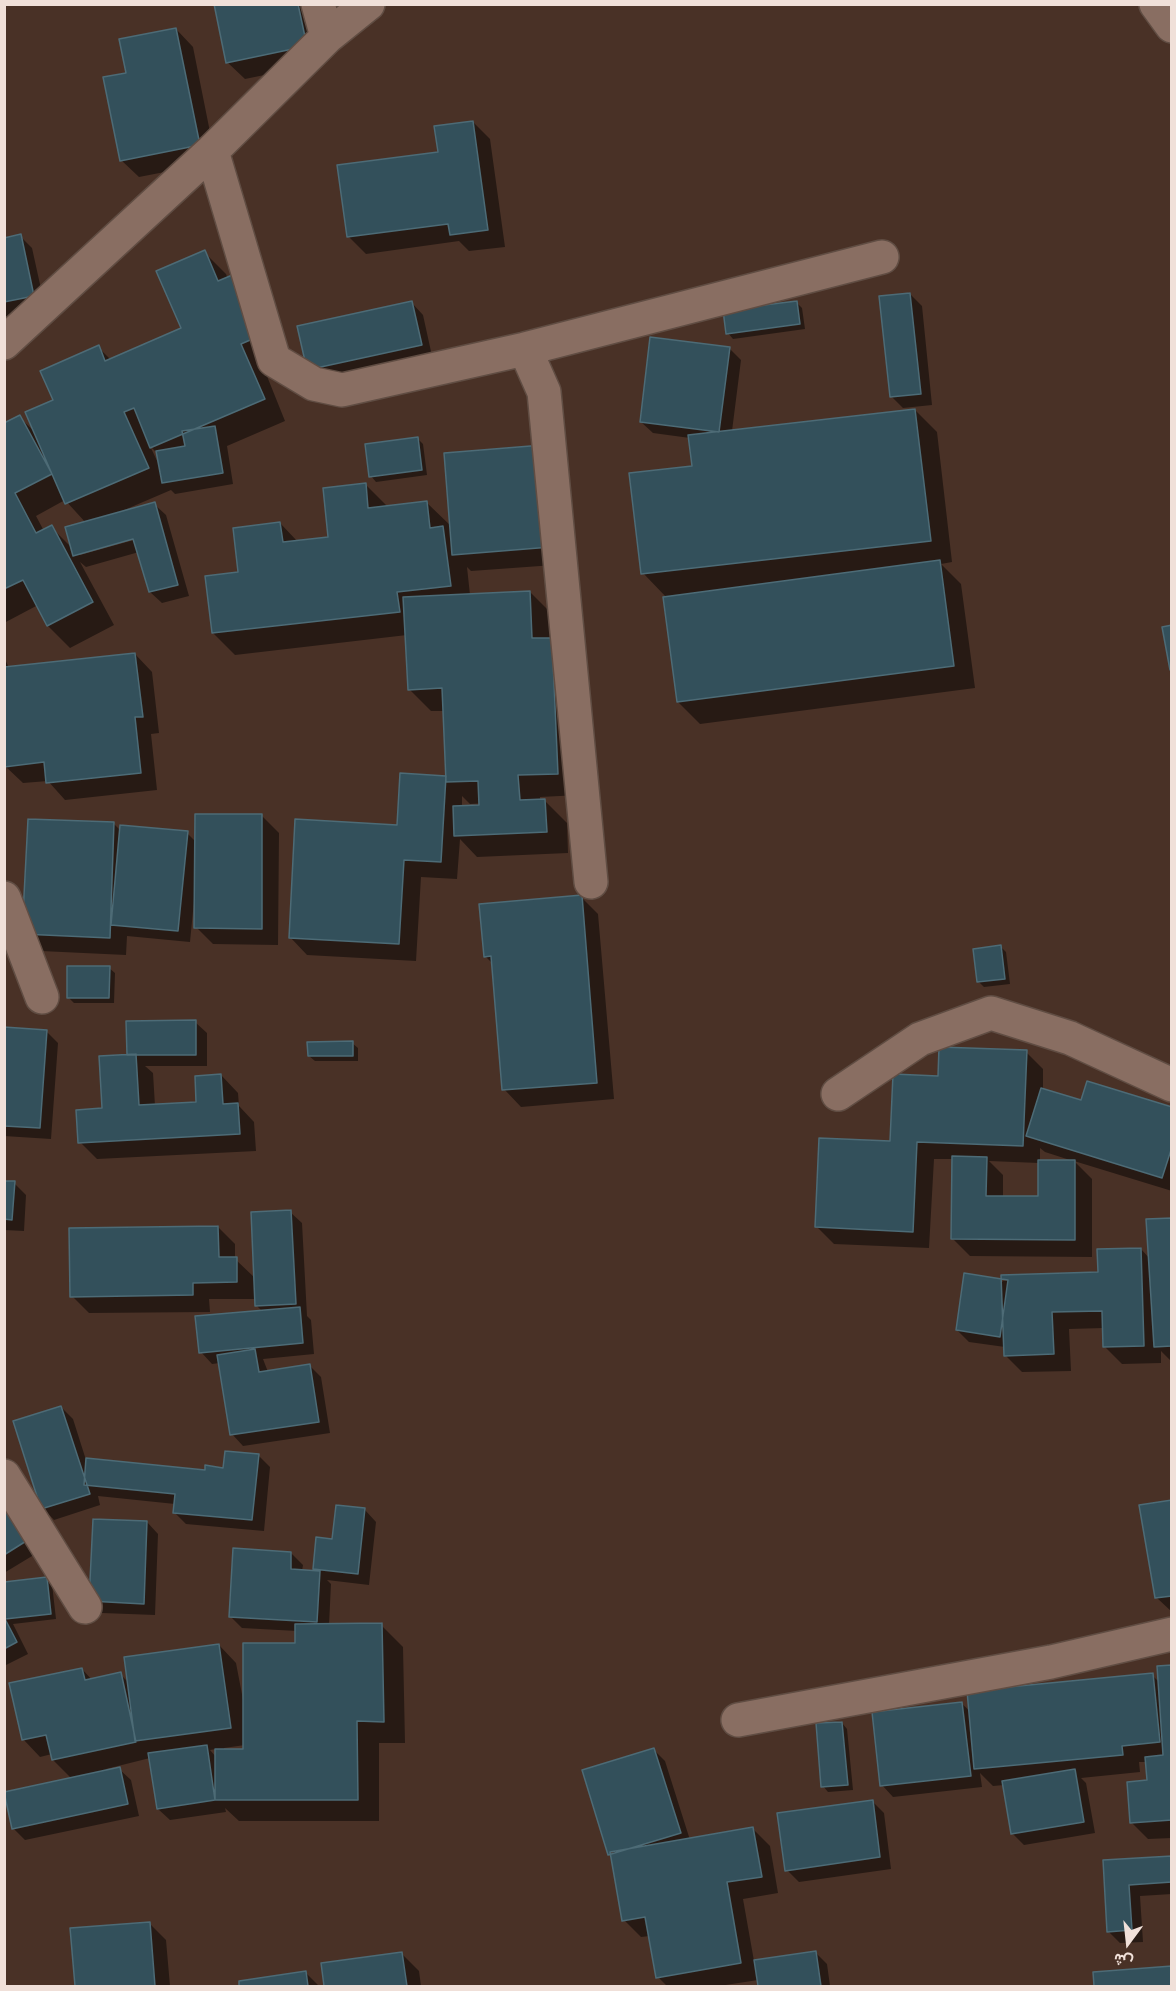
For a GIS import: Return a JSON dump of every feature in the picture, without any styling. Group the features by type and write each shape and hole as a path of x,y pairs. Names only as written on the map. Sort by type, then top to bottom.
{"street":[{"path":"318,4 327,37"},
{"path":"4,343 212,152 327,37 368,4"},
{"path":"1156,4 1172,26"},
{"path":"212,152 274,360 314,384 342,390 525,349 882,257"},
{"path":"525,349 544,392 591,882"},
{"path":"4,898 42,997"},
{"path":"838,1094 920,1039 991,1013 1070,1038 1172,1085"},
{"path":"4,1476 85,1607"},
{"path":"738,1720 1051,1662 1172,1634"}],"building":[{"path":"214,4 298,4 307,46 226,63"},
{"path":"176,28 200,145 120,161 103,77 126,73 119,39"},
{"path":"473,121 488,230 450,235 448,224 347,237 337,165 438,152 434,126"},
{"path":"21,234 34,296 4,302 4,238"},
{"path":"205,250 218,281 237,273 264,334 241,344 265,399 150,448 134,408 124,412 149,468 65,504 25,412 53,400 40,371 99,345 105,361 181,328 156,271"},
{"path":"910,293 921,394 890,397 879,296"},
{"path":"412,301 422,345 307,370 297,326"},
{"path":"797,301 800,324 726,334 723,310"},
{"path":"650,337 730,347 719,432 640,422"},
{"path":"915,409 931,541 641,574 629,473 692,466 688,435"},
{"path":"20,415 52,474 15,493 36,533 52,525 93,602 47,626 23,580 4,589 4,423"},
{"path":"215,426 223,473 162,483 156,451 185,446 182,431"},
{"path":"418,437 422,470 369,477 365,444"},
{"path":"543,445 551,547 452,555 444,453"},
{"path":"366,483 368,508 427,501 430,528 443,526 451,586 397,592 400,612 212,633 205,576 238,572 233,528 280,522 283,542 328,537 323,488"},
{"path":"155,502 178,585 149,592 133,539 73,556 65,527"},
{"path":"940,560 954,666 677,702 663,597"},
{"path":"530,591 532,638 552,638 558,774 518,775 520,800 545,799 547,832 454,836 453,806 479,805 478,781 446,782 442,688 408,690 403,597"},
{"path":"1172,625 1172,669 1170,670 1162,627"},
{"path":"135,653 143,717 135,717 141,773 46,783 44,762 4,767 4,667"},
{"path":"400,773 446,776 441,862 404,860 399,944 289,938 295,819 397,825"},
{"path":"195,814 262,814 262,929 194,928"},
{"path":"28,819 114,822 110,938 22,934"},
{"path":"120,825 188,831 178,931 111,925"},
{"path":"582,895 597,1083 502,1090 491,956 484,957 479,904"},
{"path":"1001,945 1005,979 977,982 973,949"},
{"path":"67,966 110,966 109,998 67,998"},
{"path":"196,1020 196,1055 127,1055 126,1021"},
{"path":"4,1027 47,1030 40,1128 4,1126"},
{"path":"353,1041 353,1056 308,1056 307,1042"},
{"path":"939,1047 1027,1050 1023,1146 917,1142 913,1232 815,1227 819,1138 890,1141 893,1074 938,1076"},
{"path":"136,1054 139,1105 196,1102 195,1076 221,1074 223,1104 238,1103 240,1134 78,1143 76,1110 102,1108 99,1056"},
{"path":"1087,1081 1172,1107 1172,1147 1162,1178 1026,1136 1041,1088 1081,1100"},
{"path":"952,1156 987,1157 986,1196 1038,1196 1038,1160 1075,1160 1075,1240 951,1239"},
{"path":"4,1181 15,1181 12,1220 4,1219"},
{"path":"291,1210 296,1304 255,1306 251,1212"},
{"path":"1172,1218 1172,1346 1154,1347 1146,1219"},
{"path":"218,1226 219,1257 237,1257 237,1282 193,1283 193,1295 70,1297 69,1228"},
{"path":"1141,1248 1144,1346 1103,1347 1102,1311 1052,1312 1054,1354 1004,1356 1001,1275 1098,1272 1097,1249"},
{"path":"964,1273 1008,1280 1000,1337 956,1330"},
{"path":"300,1307 303,1343 199,1353 195,1316"},
{"path":"255,1349 259,1372 310,1364 319,1422 230,1435 217,1355"},
{"path":"61,1406 90,1494 41,1509 13,1421"},
{"path":"225,1451 259,1454 252,1520 173,1513 175,1494 84,1485 86,1458 205,1470 205,1465 223,1468"},
{"path":"1172,1500 1172,1596 1155,1598 1139,1505"},
{"path":"4,1502 31,1538 4,1555"},
{"path":"336,1505 365,1508 358,1574 313,1569 316,1537 332,1539"},
{"path":"93,1519 147,1521 144,1604 89,1601"},
{"path":"233,1548 291,1552 291,1569 320,1571 317,1622 229,1617"},
{"path":"47,1577 51,1614 5,1619 4,1582"},
{"path":"4,1617 17,1642 4,1649"},
{"path":"382,1623 384,1722 357,1721 358,1800 215,1800 215,1749 243,1749 243,1643 295,1643 295,1624"},
{"path":"219,1644 231,1728 135,1741 124,1657"},
{"path":"1172,1665 1172,1820 1130,1823 1127,1782 1147,1780 1145,1757 1163,1755 1157,1666"},
{"path":"82,1668 85,1680 121,1672 136,1742 52,1760 46,1735 22,1740 9,1683"},
{"path":"1153,1673 1160,1742 1122,1746 1123,1755 974,1769 967,1691"},
{"path":"962,1702 971,1776 880,1786 872,1712"},
{"path":"842,1722 848,1785 821,1787 816,1723"},
{"path":"207,1745 215,1800 157,1809 148,1753"},
{"path":"654,1748 681,1833 608,1855 582,1770"},
{"path":"120,1767 128,1804 12,1829 4,1792"},
{"path":"1075,1769 1084,1822 1011,1834 1002,1781"},
{"path":"873,1800 880,1857 785,1871 777,1813"},
{"path":"753,1827 762,1877 727,1882 741,1963 656,1978 645,1917 622,1921 610,1852"},
{"path":"1172,1856 1172,1882 1129,1885 1132,1930 1107,1932 1103,1860"},
{"path":"150,1922 155,1986 75,1986 70,1928"},
{"path":"816,1951 821,1986 758,1986 754,1960"},
{"path":"402,1952 407,1986 324,1986 321,1963"},
{"path":"1172,1966 1172,1986 1094,1986 1093,1972"},
{"path":"306,1971 308,1986 239,1986 239,1981"}]}
